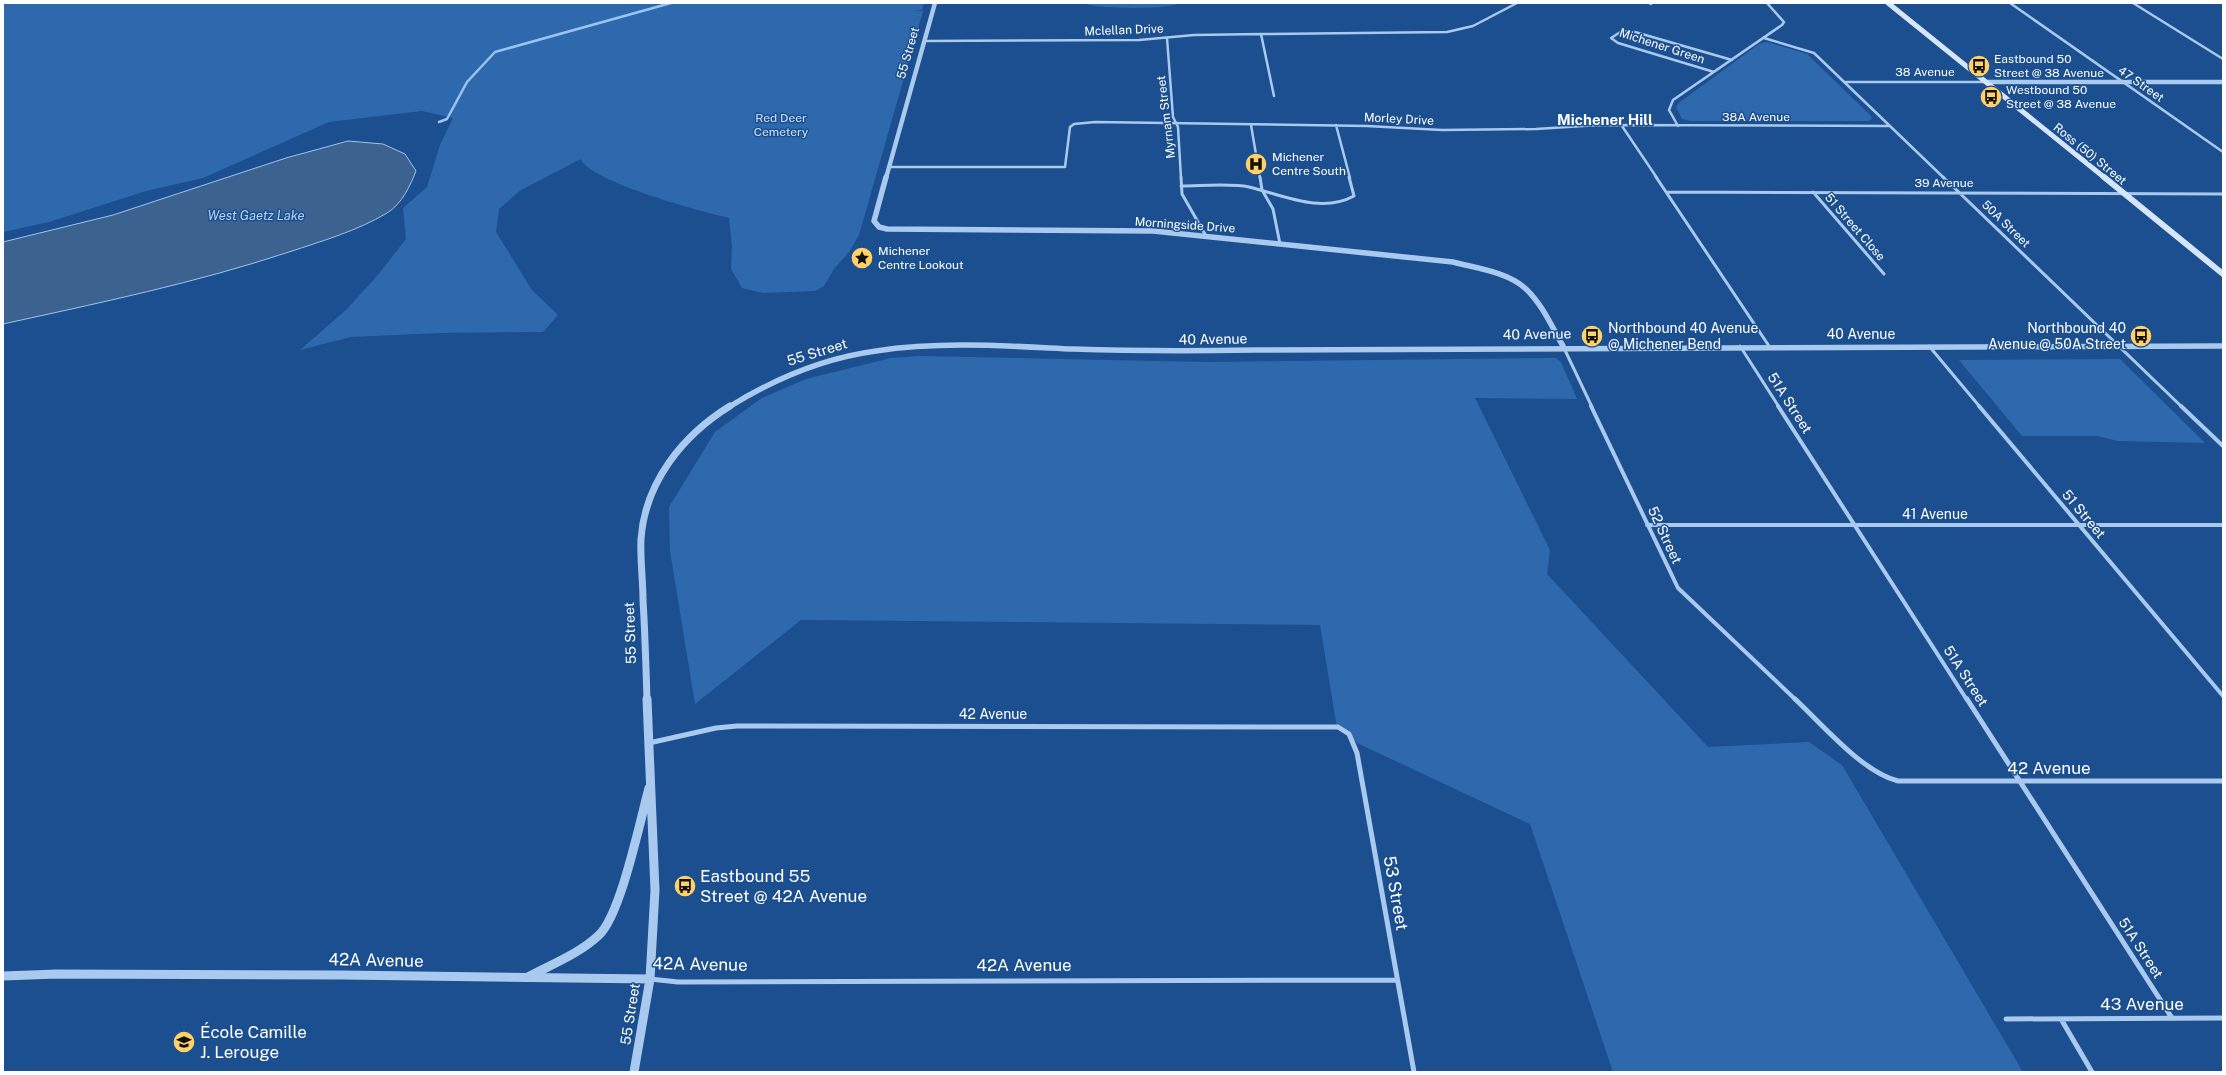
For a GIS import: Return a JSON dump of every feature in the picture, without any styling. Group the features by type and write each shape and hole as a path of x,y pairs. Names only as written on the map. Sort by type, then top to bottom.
{"main road":[{"name":"Ross (50) Street","path":"1888,3 2223,274"}],"street":[{"name":"55 Street","path":"877,225 874,221 935,3"},
{"name":"Mclellan Drive","path":"925,41 1132,40 1261,34 1424,34 1455,31 1473,26 1517,3"},
{"path":"1678,126 1669,111 1670,103 1764,38 1784,22 1767,3"},
{"name":"47 Street","path":"2010,3 2223,152"},
{"path":"2133,3 2223,59"},
{"name":"Michener Green","path":"1714,72 1618,43 1611,38 1622,31 1635,32 1732,60"},
{"path":"1261,34 1274,96"},
{"name":"Myrnam Street","path":"1167,38 1172,117 1178,127 1181,186 1183,195 1206,236"},
{"name":"50A Street","path":"1764,38 1814,53 2223,446"},
{"name":"38 Avenue","path":"1844,82 2223,82"},
{"name":"Morley Drive","path":"889,167 1065,167 1068,130 1071,125 1095,122 1336,125 1442,130 1622,126"},
{"path":"1251,124 1262,190 1273,209 1280,244"},
{"path":"1181,186 1245,186 1262,190 1286,199 1302,202 1343,202 1354,196 1336,125"},
{"path":"1622,126 1769,346"},
{"name":"38A Avenue","path":"1622,126 1889,126"},
{"name":"39 Avenue","path":"1666,192 2223,194"},
{"name":"51 Street Close","path":"1813,192 1884,274"},
{"name":"Morningside Drive","path":"877,225 887,229 1153,231 1435,259 1469,264 1490,270"},
{"name":"52 Street","path":"1490,270 1514,281 1535,298 1563,346 1675,584 1681,592 1861,761 1876,773"},
{"name":"40 Avenue","path":"899,347 939,345 1178,351 1563,346 2223,346"},
{"name":"51A Street","path":"1740,346 2172,1018"},
{"name":"51 Street","path":"1929,346 2223,696"},
{"name":"55 Street","path":"634,1072 650,979 655,890 641,539 654,490 668,463 707,422 750,393 801,370 827,361 899,347"},
{"name":"41 Avenue","path":"1647,525 2223,525"},
{"name":"42 Avenue","path":"649,743 716,728 738,726 1338,727"},
{"name":"53 Street","path":"1338,727 1348,732 1356,753 1414,1072"},
{"name":"42 Avenue","path":"1876,773 1887,779 1904,782 2223,781"},
{"path":"525,978 570,956 595,938 604,928 614,912 619,897 651,782"},
{"name":"42A Avenue","path":"3,976 57,974 342,975 650,979 678,982 1397,980"},
{"name":"43 Avenue","path":"2006,1018 2223,1018"},
{"path":"2061,1018 2092,1072"}],"green space":[{"name":"Red Deer Cemetery","path":"3,3 924,3 922,10 913,11 923,11 859,235 849,252 834,269 824,286 815,291 763,293 742,288 731,269 732,246 729,218 673,203 625,186 604,177 589,168 581,159 521,190 499,209 496,232 532,290 558,315 543,332 440,333 351,337 300,350 347,309 377,276 406,239 403,208 427,187 440,145 453,118 422,111 329,122 203,178 146,191 49,222 3,232"},
{"path":"1081,3 1181,3 1161,7 1131,8 1101,7"},
{"path":"1767,42 1807,54 1870,115 1872,119 1868,121 1690,121 1682,119 1676,107 1680,102 1759,44"},
{"path":"921,356 1204,362 1556,358 1561,362 1577,399 1475,398 1550,550 1547,574 1708,747 1809,742 1842,765 2023,1072 1613,1072 1530,824 1359,744 1337,728 1320,625 801,620 695,704 670,551 669,507 715,432 762,398 806,379 891,358"},
{"path":"2120,359 2205,443 2118,441 2097,436 2022,436 1959,360"}],"water":[{"name":"West Gaetz Lake","path":"348,141 383,144 405,154 416,171 408,189 397,205 376,219 327,240 183,283 3,324 3,242 113,215 286,158"}],"waterway":[{"path":"439,122 447,119 467,82 495,52 671,3"}],"place":[{"name":"Eastbound 50 Street @ 38 Avenue","path":"1979,66"},
{"name":"Westbound 50 Street @ 38 Avenue","path":"1991,97"},
{"name":"Michener Centre South","path":"1256,164"},
{"name":"Michener Centre Lookout","path":"862,258"},
{"name":"Northbound 40 Avenue @ Michener Bend","path":"1592,336"},
{"name":"Northbound 40 Avenue @ 50A Street","path":"2141,336"},
{"name":"Eastbound 55 Street @ 42A Avenue","path":"685,886"},
{"name":"École Camille J. Lerouge","path":"184,1042"}],"district":[{"name":"Michener Hill","path":"1605,119"}]}
